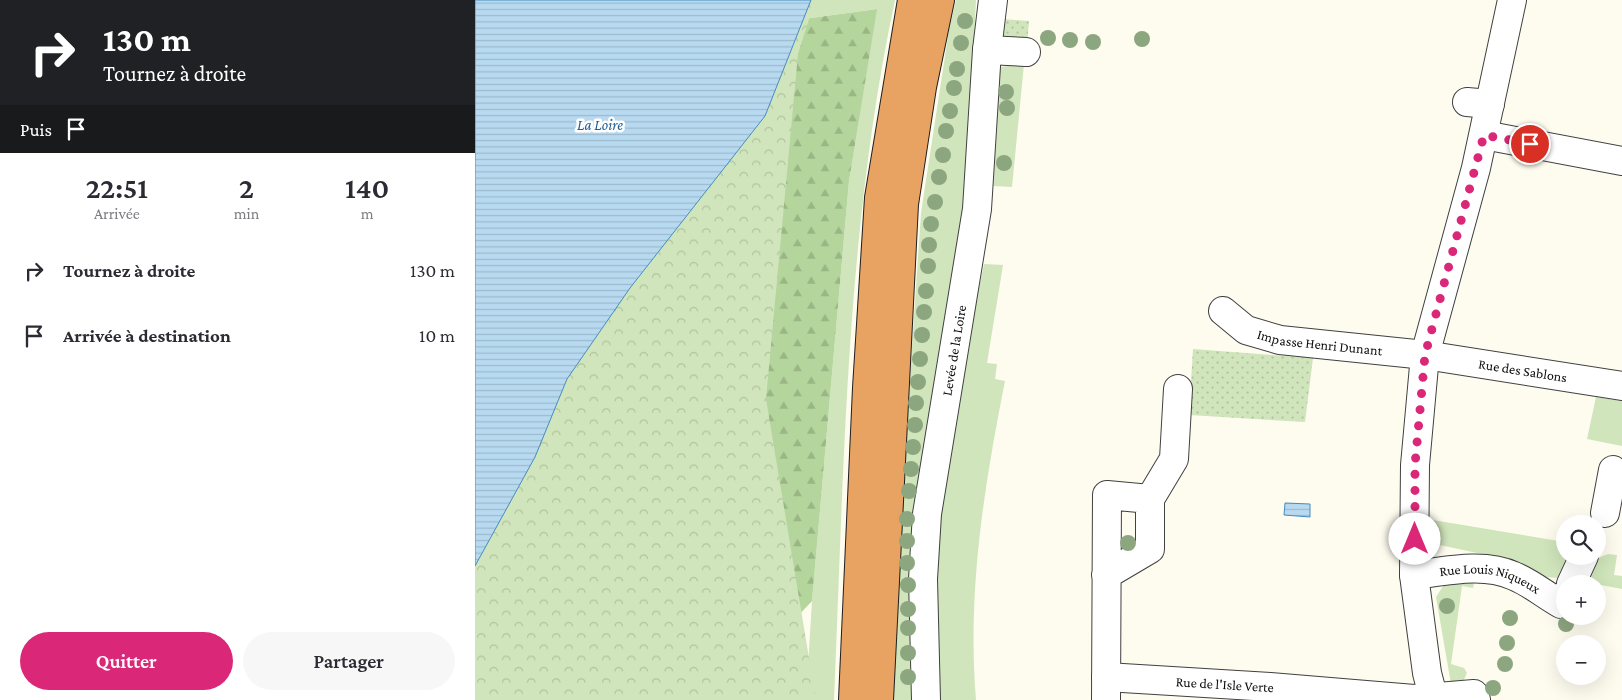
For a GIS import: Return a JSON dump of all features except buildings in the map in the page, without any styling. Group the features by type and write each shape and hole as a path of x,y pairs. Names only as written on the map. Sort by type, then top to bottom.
{"highway":[{"path":"853,700 867,388 879,198 913,0"},
{"path":"879,700 904,204 922,87 940,0"}],"street":[{"name":"Levée de la Loire","path":"926,700 923,579 927,514 957,342 977,210 987,50 993,0"},
{"path":"1476,700 1474,694 1434,698 1427,673 1414,575 1415,465 1425,355 1484,135 1478,103 1512,0"},
{"path":"987,50 1026,52"},
{"path":"1484,135 1622,162"},
{"name":"Impasse Henri Dunant","path":"1223,311 1246,330 1261,336 1280,340 1425,355"},
{"name":"Rue des Sablons","path":"1425,355 1622,386"},
{"path":"1106,575 1150,549 1150,498 1174,459 1178,389"},
{"path":"1608,519 1613,470"},
{"path":"1106,689 1107,495 1150,498"},
{"name":"Rue Louis Niqueux","path":"1414,575 1469,569 1492,570 1514,575 1556,591"},
{"name":"Rue de l'Isle Verte","path":"1106,689 1414,699 1434,698"}],"green space":[{"path":"475,0 815,0 798,54 766,399 816,700 475,700"},
{"path":"811,0 895,0 879,86 866,173 857,261 845,437 834,700 806,700 812,601 849,181 876,9 804,19"},
{"path":"956,0 976,0 968,164 915,700 893,700 902,494 921,213 949,30"},
{"path":"877,9 849,181 812,601 718,700 705,700 698,519 804,19"},
{"path":"1003,19 1029,21 1027,44 1002,37"},
{"path":"1024,64 1012,187 993,186 1000,67"},
{"path":"984,264 1003,265 987,363 997,364 995,379 1005,381 990,460 979,539 974,619 976,700 934,700 930,574 971,324"},
{"path":"1193,349 1313,358 1305,422 1189,415"},
{"path":"1596,397 1622,401 1622,446 1587,439"},
{"path":"1427,519 1556,540 1556,565 1568,565 1561,575 1556,575 1556,578 1544,577 1496,557 1435,544 1426,530"},
{"path":"1606,555 1617,555 1614,575 1622,576 1622,589 1606,586 1606,575 1584,575 1590,565 1606,565"},
{"path":"1475,580 1473,588 1462,586 1451,664 1464,668 1467,673 1462,684 1451,684 1436,597 1445,583"}],"water":[{"name":"La Loire","path":"475,0 811,0 765,116 630,288 567,379 535,457 475,566"},
{"path":"1285,503 1310,504 1310,517 1284,515"}],"route":[{"path":"1415,539 1415,465 1425,355 1484,135 1530,144"}]}
